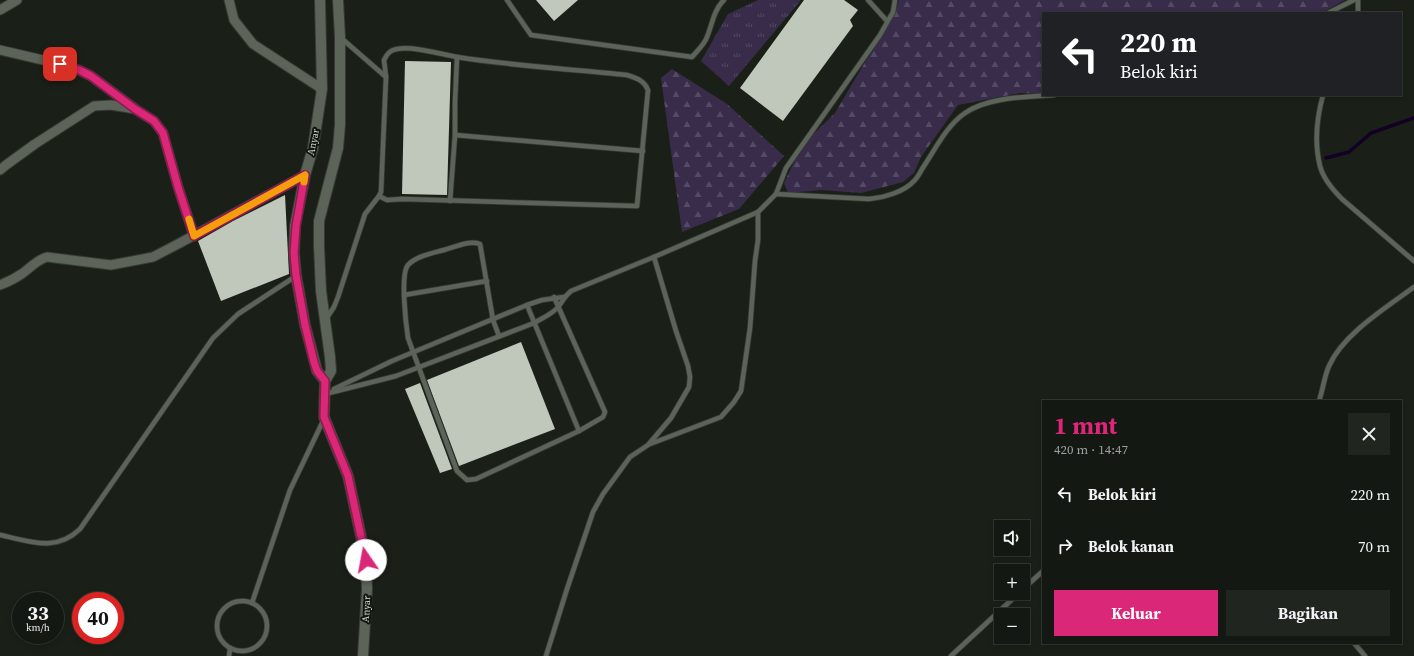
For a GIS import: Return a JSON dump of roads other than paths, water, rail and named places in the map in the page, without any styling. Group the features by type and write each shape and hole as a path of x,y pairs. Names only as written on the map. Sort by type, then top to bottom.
{"street":[{"path":"0,10 17,0"},
{"path":"229,0 234,20 252,44 322,89"},
{"name":"Anyar","path":"320,0 322,89 313,148 305,175 296,226 294,253 296,275 305,325 317,371 325,381 324,417 348,476 366,560 367,589 363,656"},
{"path":"325,381 331,371 321,291 319,221 338,148 340,125 340,37 338,0"},
{"path":"0,50 79,70 91,76 135,109 154,121 163,133 194,236"},
{"path":"0,170 35,144 94,106 111,105 135,109"},
{"path":"0,286 19,276 39,259 47,257 111,265 153,257 305,175"}],"lane":[{"path":"507,0 531,35 692,58 707,39 710,26 720,3 724,0"},
{"path":"868,0 887,22"},
{"path":"325,394 396,376 534,322 550,314 571,291 758,212 776,194 786,168 876,41 893,12 895,0"},
{"path":"1330,12 1354,0"},
{"path":"1358,0 1358,12"},
{"path":"340,37 386,77"},
{"path":"325,321 334,307 338,297 365,214 381,192 386,77 384,60 389,51 398,49 426,51 457,57 627,75 637,78 643,82 648,90 638,206 402,199 386,200 379,196"},
{"path":"450,201 455,135 457,57"},
{"path":"776,194 869,199 882,198 898,192 913,182 952,125 965,113 987,103 1007,98 1042,96"},
{"path":"1323,96 1317,120 1316,134 1320,166 1326,179 1333,190 1342,199 1414,261"},
{"path":"455,135 643,152"},
{"path":"546,656 593,512 603,494 630,457 648,445 720,417 734,402 741,391 750,328 758,240 758,212"},
{"path":"499,336 493,320 481,246 478,243 466,244 420,258 406,266 403,280 408,338 457,471 467,480 476,479 579,431 603,417 605,412 554,297"},
{"path":"648,445 671,418 689,387 690,377 688,366 654,257"},
{"path":"0,534 51,544 72,537 80,529 213,338 238,314 296,275"},
{"path":"404,295 487,281"},
{"path":"1319,400 1329,366 1338,352 1352,336 1372,318 1414,287"},
{"path":"325,394 392,361 527,305 554,297 564,297"},
{"path":"527,305 579,431"},
{"path":"252,603 290,490 324,417"},
{"path":"1030,583 1042,572"},
{"path":"951,656 1011,600"},
{"path":"243,601 252,603 259,608 264,616 266,634 258,645 245,653 230,648 219,636 217,628 219,615 227,606 235,602 243,601"},
{"path":"1355,644 1365,656"},
{"path":"229,656 230,648"}],"waterway":[{"path":"1326,158 1349,152 1371,133 1414,118"}]}
